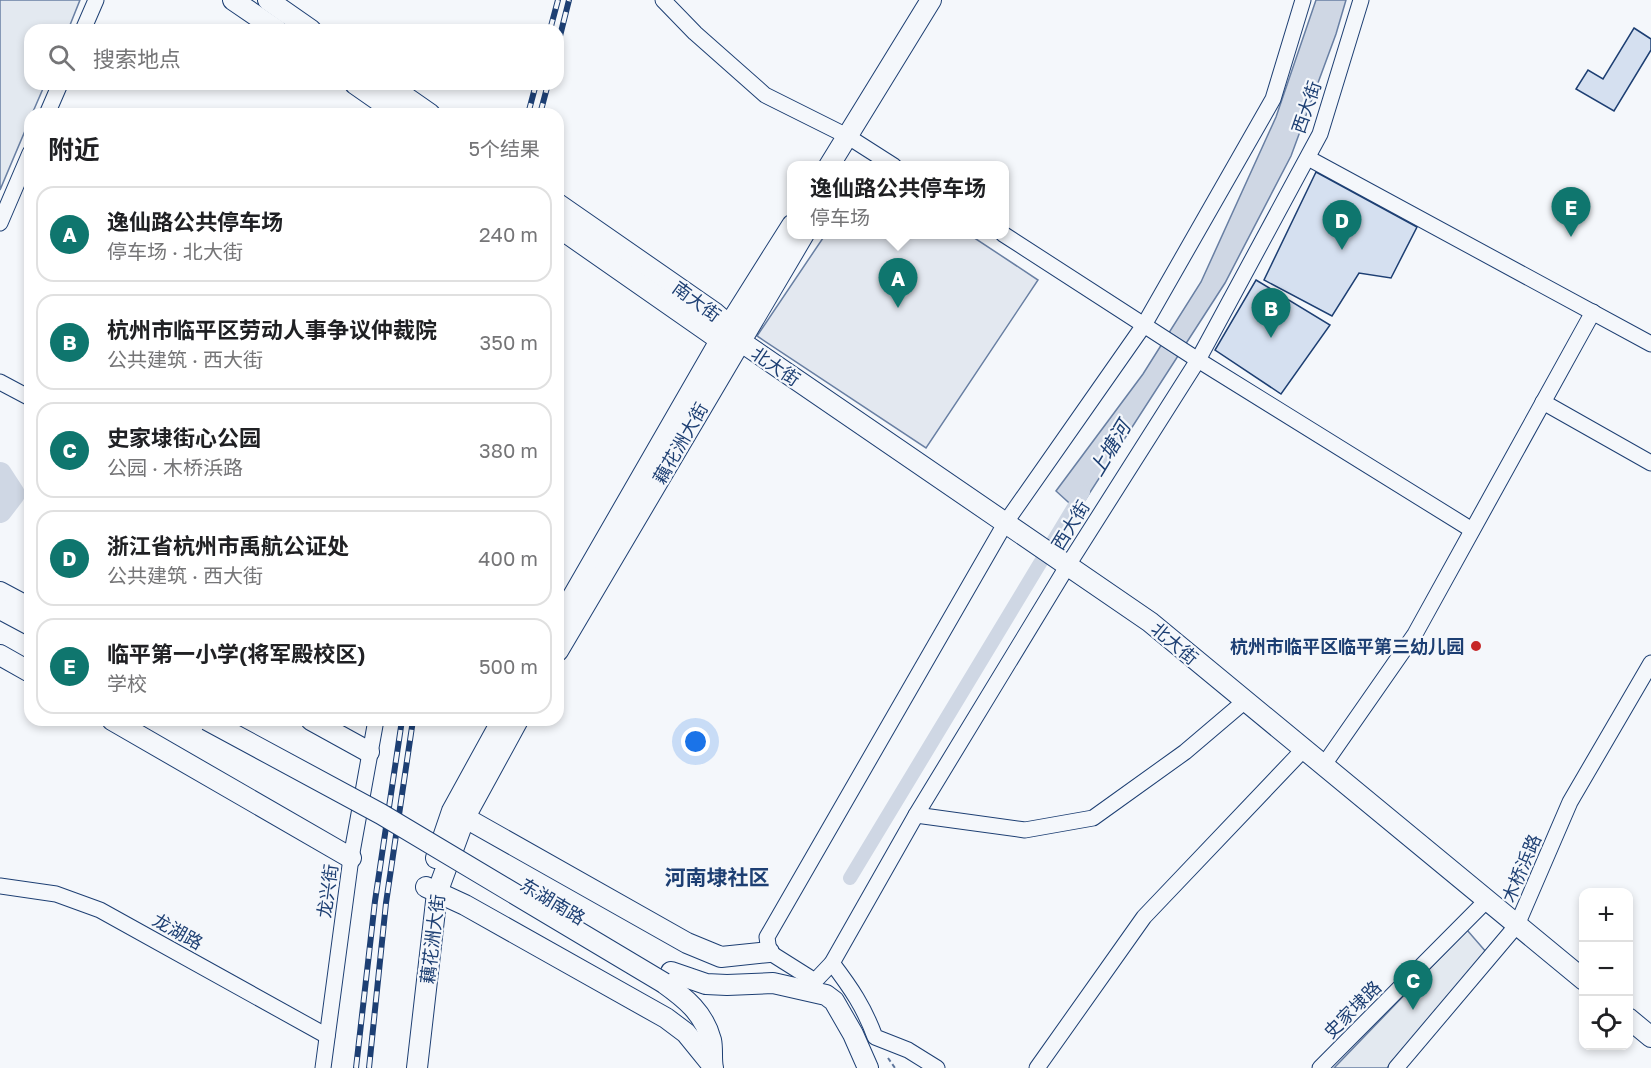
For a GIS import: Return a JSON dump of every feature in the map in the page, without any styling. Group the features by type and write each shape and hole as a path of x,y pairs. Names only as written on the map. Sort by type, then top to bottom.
{"main road":[{"path":"233,0 268,24"},
{"path":"268,0 302,24"},
{"path":"846,161 853,140 931,0"},
{"path":"833,161 853,140 946,0"},
{"path":"364,90 389,108"},
{"path":"396,90 421,108"},
{"name":"南大街","path":"564,208 715,313 730,336"},
{"name":"南大街","path":"564,231 730,336"},
{"name":"藕花洲大街","path":"564,640 787,234"},
{"name":"藕花洲大街","path":"564,612 730,336 800,239"},
{"name":"北大街","path":"730,336 1150,622 1579,977"},
{"path":"0,592 24,605"},
{"path":"0,609 24,622"},
{"path":"0,655 24,669"},
{"path":"122,726 351,858"},
{"name":"东湖南路","path":"218,726 381,814 668,977 706,984 773,983 814,987 834,1001 853,1034 865,1062"},
{"name":"东湖南路","path":"244,726 424,825 668,977 700,1016 711,1040 713,1066"},
{"path":"322,726 369,752"},
{"name":"藕花洲大街","path":"406,1068 431,890 459,814 499,726"},
{"name":"藕花洲大街","path":"459,814 514,726"},
{"path":"459,814 687,943 721,957 768,945"},
{"path":"431,890 465,905 666,1018 686,1033 713,1066"},
{"name":"藕花洲大街","path":"417,1068 431,890"},
{"path":"1633,1021 1651,1037"}],"street":[{"path":"86,24 96,0"},
{"path":"663,0 695,33 765,95 853,140 887,161"},
{"name":"西大街","path":"768,945 1006,522 1144,325 1273,99 1303,0"},
{"name":"西大街","path":"814,987 832,963 916,815 1068,566 1198,360 1320,134 1361,0"},
{"path":"50,108 57,90"},
{"path":"1308,158 1651,344"},
{"path":"0,223 24,167"},
{"path":"1009,238 1198,360 1472,530"},
{"path":"1323,766 1415,634 1593,312"},
{"path":"0,382 24,395"},
{"path":"1543,402 1651,463"},
{"name":"木桥浜路","path":"1396,1068 1517,925 1570,802 1651,663"},
{"path":"916,815 1025,830 1093,818 1185,752 1245,701"},
{"name":"龙兴街","path":"323,1068 351,858 375,726"},
{"path":"1037,1068 1144,917 1303,750"},
{"name":"龙湖路","path":"0,886 56,894 100,910 327,1036"},
{"name":"史家埭路","path":"1320,1068 1487,900"},
{"path":"768,945 814,987"},
{"path":"832,963 866,1011 875,1037 908,1050 937,1068"}],"shaded area":[{"path":"0,0 80,0 70,24 24,24 24,90 42,90 35,108 24,108 24,133 0,190"},
{"path":"822,239 976,239 1038,280 926,448 757,336"},
{"path":"1467,930 1487,953 1387,1068 1334,1068"}],"water":[{"path":"1316,0 1346,0 1336,34 1291,156 1225,283 1078,511 1056,491 1143,374 1201,282 1276,117"}],"building":[{"path":"1634,28 1651,39 1651,50 1614,111 1576,89 1588,70 1603,79"},
{"path":"1316,172 1417,227 1391,278 1359,273 1332,316 1264,280"},
{"path":"1256,280 1330,325 1281,394 1215,350"}],"waterway":[{"path":"0,474 13,494 0,511"},
{"name":"上塘河","path":"850,878 1083,492"}],"railway":[{"path":"552,24 558,0"},
{"path":"563,24 569,0"},
{"path":"530,108 534,90"},
{"path":"542,108 546,90"},
{"path":"356,1068 375,901 401,726"},
{"path":"369,1068 386,903 412,726"}],"place":[{"name":"临平第一小学(将军殿校区)","path":"1571,237"},
{"name":"浙江省杭州市禹航公证处","path":"1342,250"},
{"name":"逸仙路公共停车场","path":"898,308"},
{"name":"杭州市临平区劳动人事争议仲裁院","path":"1271,338"},
{"name":"杭州市临平区临平第三幼儿园","path":"1476,646"},
{"name":"史家埭街心公园","path":"1413,1010"}],"district":[{"name":"河南埭社区","path":"717,877"}]}
